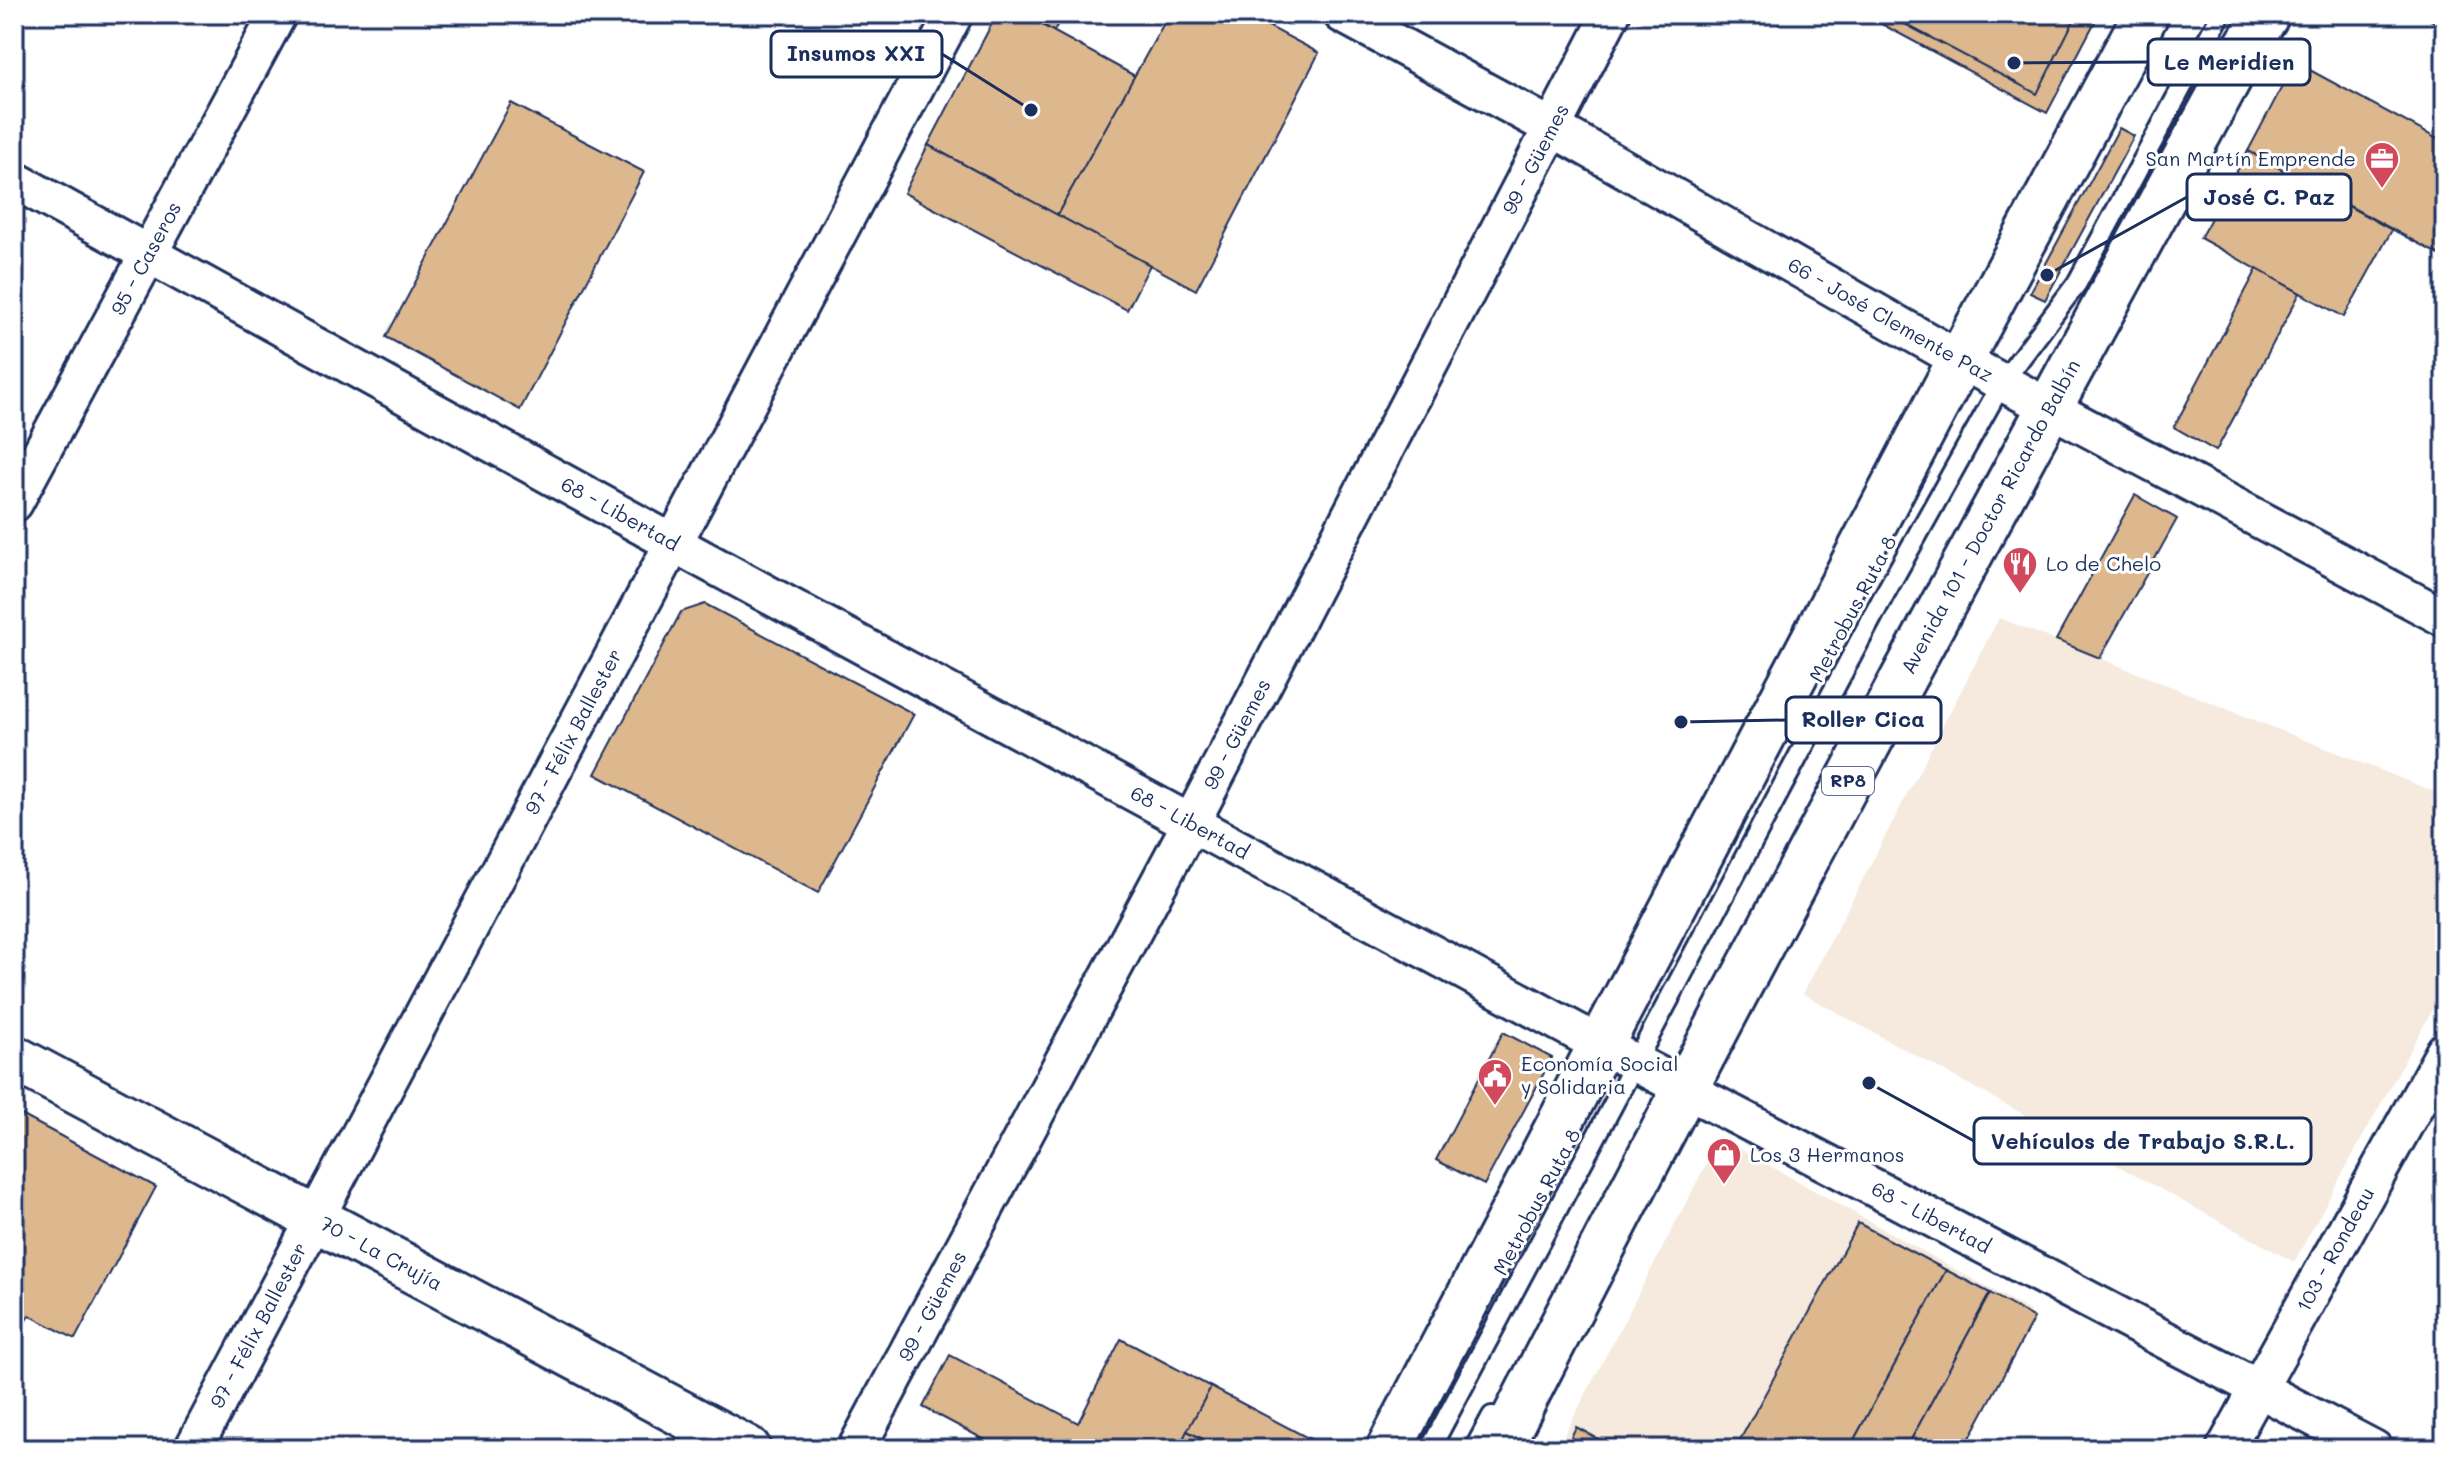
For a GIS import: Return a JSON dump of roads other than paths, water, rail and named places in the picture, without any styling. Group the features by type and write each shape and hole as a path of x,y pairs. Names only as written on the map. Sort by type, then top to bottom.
{"main road":[{"path":"1389,1449 1618,1054 1960,360 2146,14"},
{"name":"Avenida 101 - Doctor Ricardo Balbín","path":"1499,1449 1672,1081 2013,476 2242,54 2267,14"},
{"name":"70 - La Crujía","path":"14,1058 748,1449"}],"street":[{"name":"95 - Caseros","path":"14,503 146,253 278,14"},
{"name":"97 - Félix Ballester","path":"193,1449 671,542 954,14"},
{"name":"66 - José Clemente Paz","path":"1342,14 1551,127 2002,383 2445,618"},
{"name":"99 - Güemes","path":"856,1449 1192,821 1611,14"},
{"name":"68 - Libertad","path":"14,180 671,542 1618,1054 2259,1386 2374,1449"},
{"name":"103 - Rondeau","path":"2225,1449 2445,1051"}],"lane":[{"name":"Metrobus Ruta 8","path":"1430,1449 1618,1054 1883,597 2002,383 2077,283 2221,14"},
{"path":"1690,1039 1868,709 2013,476"},
{"path":"1474,1449 1503,1394"}],"place":[{"name":"Le Meridien","path":"2014,63"},
{"name":"Insumos XXI","path":"1031,110"},
{"name":"San Martín Emprende","path":"2382,190"},
{"name":"José C. Paz","path":"2047,275"},
{"name":"Lo de Chelo","path":"2020,595"},
{"name":"Roller Cica","path":"1681,722"},
{"name":"Vehículos de Trabajo S.R.L.","path":"1869,1083"},
{"name":"Economía Social y Solidaria","path":"1495,1107"},
{"name":"Los 3 Hermanos","path":"1724,1186"}]}
